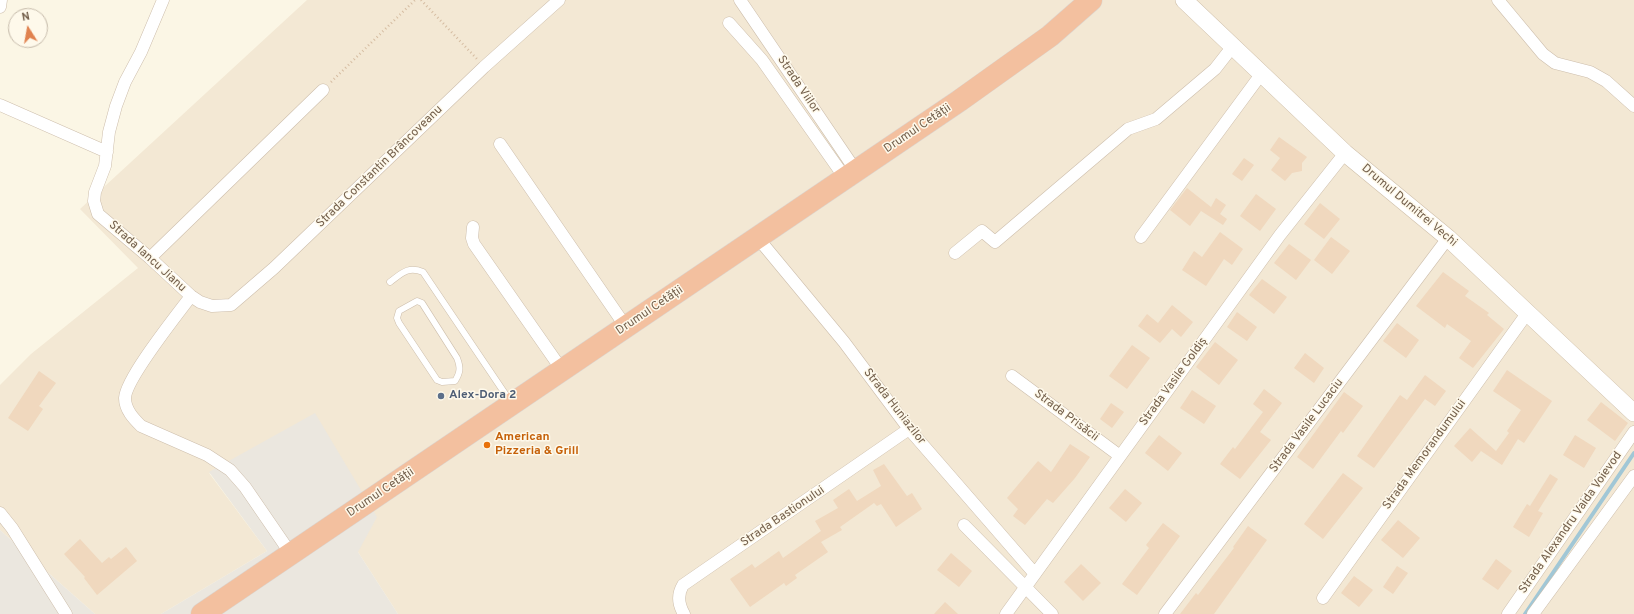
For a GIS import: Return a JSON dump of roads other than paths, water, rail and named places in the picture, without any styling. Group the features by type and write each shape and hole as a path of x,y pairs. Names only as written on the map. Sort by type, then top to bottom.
{"highway":[{"name":"Drumul Cetății","path":"202,614 959,101 1050,36 1091,0"}],"street":[{"path":"0,7 1,0"},
{"name":"Strada Iancu Jianu","path":"163,0 141,52 123,88 109,132 108,152 105,166 94,201 98,214 150,258 191,296 134,375 126,390 126,404 133,418 141,426 207,455 230,470 245,487 291,554"},
{"name":"Strada Constantin Brâncoveanu","path":"191,296 200,302 212,306 231,304 234,302 274,268 484,67 559,0"},
{"name":"Strada Viilor","path":"740,0 850,175"},
{"name":"Drumul Dumitrei Vechi","path":"1184,0 1345,153 1448,238 1634,413"},
{"path":"1498,0 1543,54 1555,63 1590,72 1606,81 1634,106"},
{"path":"729,22 762,60 850,175"},
{"path":"955,253 982,231 995,242 1128,130 1156,119 1215,69 1233,46"},
{"path":"1142,236 1262,73"},
{"path":"150,258 323,90"},
{"path":"0,105 108,152"},
{"path":"500,144 626,327"},
{"name":"Strada Vasile Goldiș","path":"1006,614 1280,235 1345,153"},
{"path":"472,227 472,238 474,244 562,370"},
{"name":"Strada Huniazilor","path":"757,238 844,342 909,429 1035,574"},
{"name":"Strada Vasile Lucaciu","path":"1165,614 1448,238"},
{"name":"Strada Memorandumului","path":"1323,598 1528,312"},
{"name":"Strada Prisăcii","path":"1012,376 1120,456"},
{"name":"Strada Bastionului","path":"684,614 680,607 678,593 683,585 909,429"},
{"name":"Strada Alexandru Vaida Voievod","path":"1508,614 1634,432"},
{"path":"1533,614 1634,476"},
{"path":"0,513 17,535 66,614"},
{"path":"964,525 1052,614"}],"lane":[{"path":"390,282 402,273 411,269 423,272 512,404"},
{"path":"417,301 422,303 457,358 460,366 460,373 455,381 442,382 437,380 399,323 399,311 417,301"}],"waterway":[{"path":"1525,614 1634,453"}],"place":[{"name":"Alex-Dora 2","path":"441,396"},
{"name":"American Pizzeria & Grill","path":"487,445"}]}
